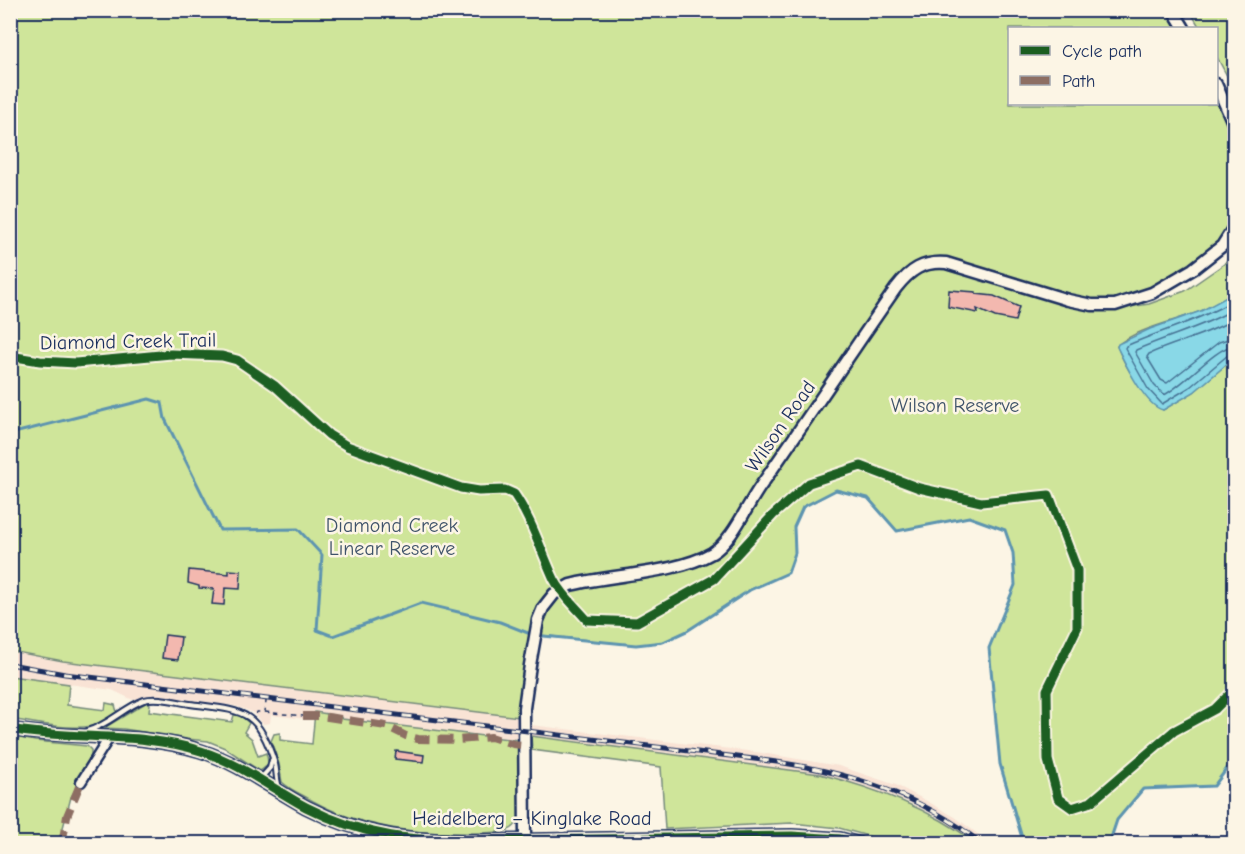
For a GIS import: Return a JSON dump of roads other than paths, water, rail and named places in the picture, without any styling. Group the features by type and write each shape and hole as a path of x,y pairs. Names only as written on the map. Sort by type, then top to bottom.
{"main road":[{"name":"Heidelberg – Kinglake Road","path":"10,729 70,736 138,739 190,748 211,755 259,779 325,816 378,834 430,841 832,838 859,843"}],"street":[{"path":"1173,10 1183,27"},
{"path":"1218,89 1234,125"},
{"name":"Wilson Road","path":"525,842 525,708 538,620 548,600 563,588 683,565 720,547 896,288 910,272 926,264 946,263 1068,300 1092,305 1115,305 1152,293 1193,269 1222,246 1234,227"},
{"path":"81,782 109,738"}],"lane":[{"path":"70,736 98,728 137,703 150,699 238,711 252,719 262,734 276,767 277,782 282,793"},
{"path":"259,779 271,766 271,756"}],"water":[{"path":"1234,293 1234,358 1194,392 1163,410 1156,407 1136,383 1117,347 1118,344 1150,329 1201,311"}],"waterway":[{"path":"10,434 149,399 162,403 165,419 220,530 298,529 322,555 317,630 333,636 421,603 500,622 533,635 636,645 663,642 687,631 750,590 788,573 795,553 794,527 803,507 836,490 868,498 897,531 969,517 1005,530 1013,553 1015,585 989,648 1000,764 1025,844"},
{"path":"1109,844 1117,820 1143,789 1214,786 1234,759"}],"railway":[{"path":"10,664 65,674 792,764 850,777 905,797 932,810 982,844"}],"park label":[{"name":"Wilson Reserve","path":"955,405"},
{"name":"Diamond Creek Linear Reserve","path":"392,536"}]}
